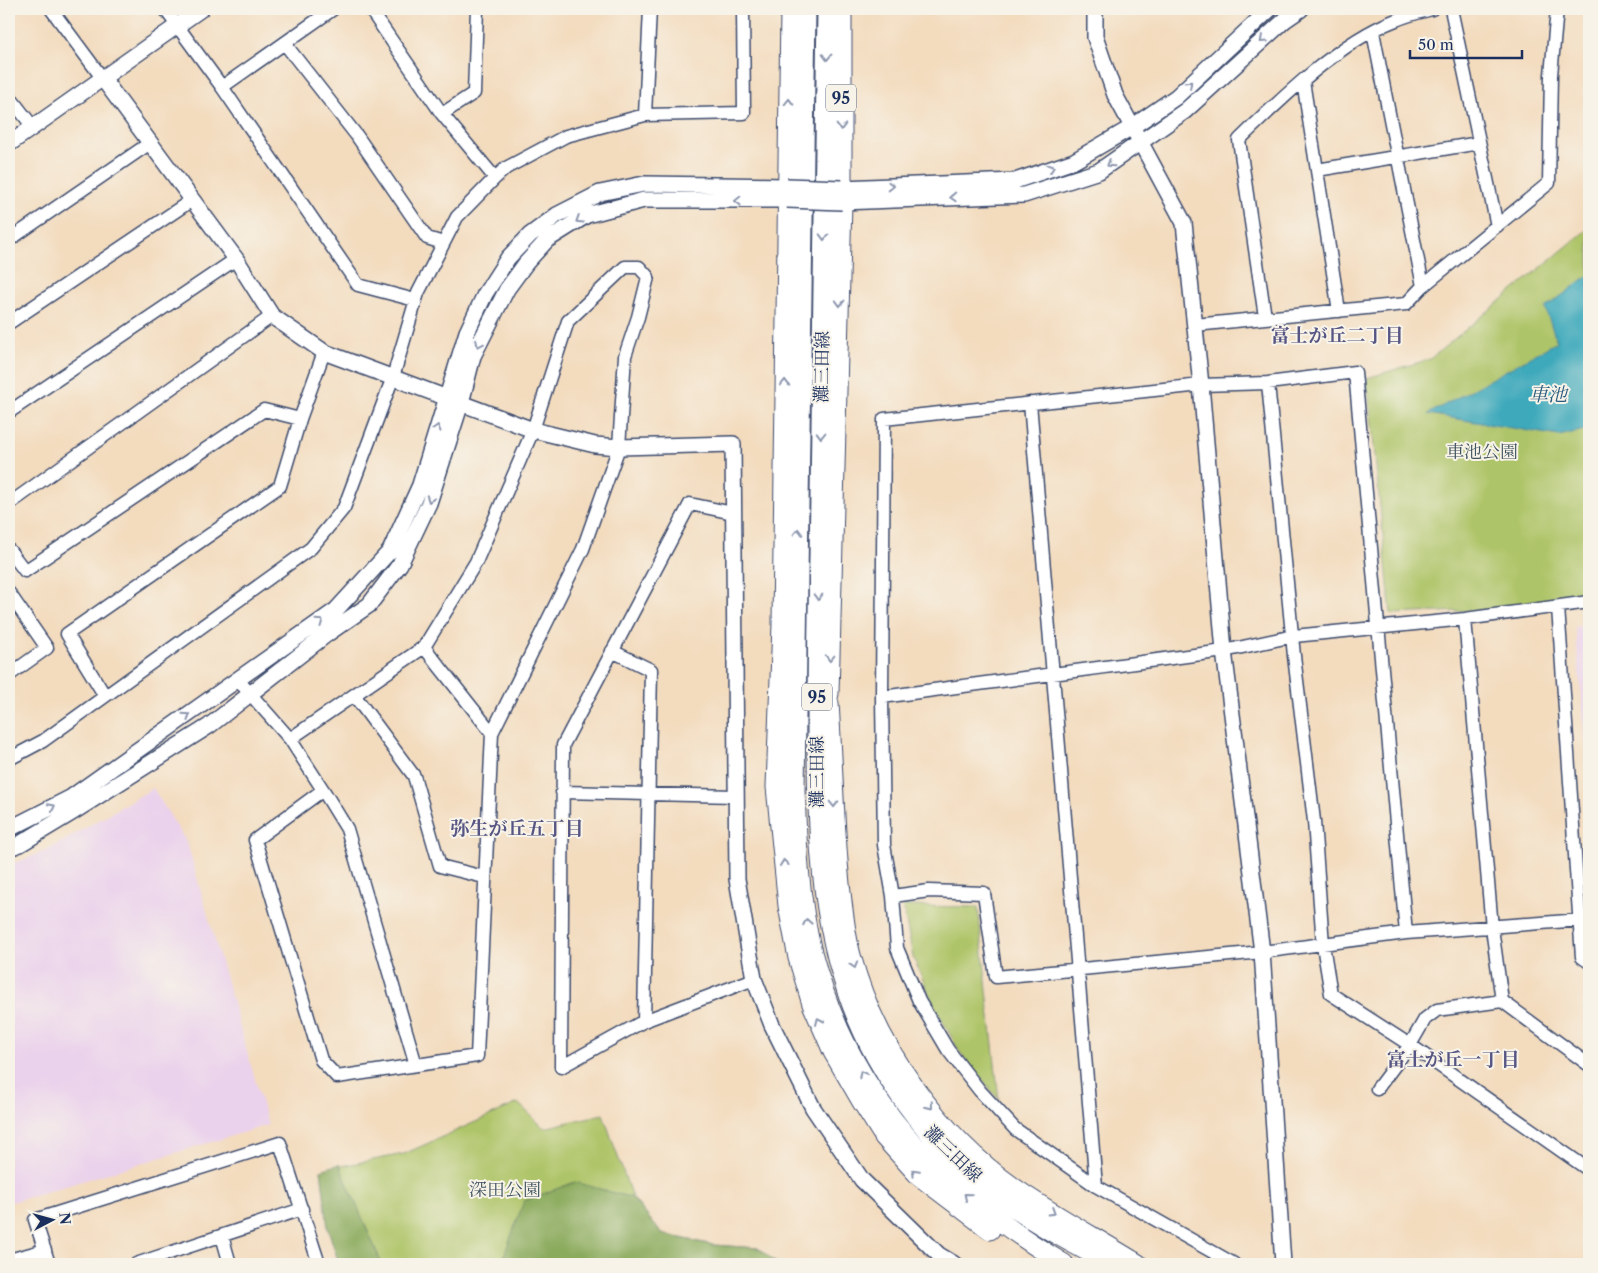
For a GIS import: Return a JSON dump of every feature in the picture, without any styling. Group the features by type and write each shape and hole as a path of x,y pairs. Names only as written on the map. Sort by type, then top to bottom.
{"main road":[{"name":"95","path":"790,9 782,624 776,787 788,906 798,958 812,1004 833,1052 884,1137 919,1176 955,1205 1038,1264"},
{"name":"灘三田線","path":"806,9 795,791 802,895 812,951 826,996 844,1040 873,1094 915,1148 964,1195 1020,1238 1064,1264"},
{"name":"灘三田線","path":"828,9 817,667 817,822 824,896 835,955 849,1001 876,1058 915,1116 959,1163 1001,1200 1049,1230 1111,1264"},
{"name":"95","path":"817,822 829,702 842,195 842,9"},
{"name":"95","path":"782,624 786,716 795,791"},
{"name":"95","path":"829,702 838,864 844,920 854,966 864,997 880,1032 903,1072 956,1138 1015,1188 1138,1264"},
{"name":"95","path":"1049,1230 1128,1264"}],"street":[{"path":"51,9 236,259 272,316 324,352 533,430 595,445 620,447 733,444 737,879 754,979 772,1025 814,1108 862,1180 939,1255 954,1264"},
{"path":"165,9 222,86 358,285 415,300"},
{"path":"9,144 103,80 201,9"},
{"path":"222,86 333,9"},
{"path":"370,9 442,114 495,178"},
{"path":"442,114 474,93 477,9"},
{"path":"645,115 650,9"},
{"path":"9,759 43,741 311,548 344,508 393,377 415,300 443,243 457,217 506,168 566,136 645,115 744,114 743,9"},
{"path":"1095,9 1095,37 1115,95 1184,223 1201,385 1224,650 1262,952 1281,1263"},
{"path":"842,195 1015,181 1074,161 1132,127 1176,97 1270,9"},
{"path":"9,829 70,798 336,610 390,551 420,485 445,398 467,332 485,294 508,258 530,235 557,214 600,193 644,184 842,195 1024,194 1099,171 1142,143 1185,111 1285,20 1301,9"},
{"path":"1265,317 1239,140 1303,81 1346,48 1394,20 1432,9"},
{"path":"1451,9 1496,226"},
{"path":"1195,325 1406,304 1423,286 1549,183 1551,74 1557,9"},
{"path":"1373,32 1423,286"},
{"path":"285,44 357,136 427,238 443,243"},
{"path":"1303,81 1339,310"},
{"path":"9,96 34,127"},
{"path":"9,240 150,143"},
{"path":"1317,170 1479,143"},
{"path":"9,848 20,844 73,812 201,731 327,634 369,605 400,564 429,504 461,403 473,356 506,289 526,263 548,240 587,215 644,200 787,193"},
{"path":"9,323 192,200"},
{"path":"9,412 236,259"},
{"path":"290,739 424,647 476,562 533,430 568,321 625,267 639,267 648,277 638,317 625,356 620,447 583,549 492,733 477,1056 337,1077 321,1060 255,840 324,790"},
{"path":"9,504 272,316"},
{"path":"105,696 67,634 280,486 300,419 324,352"},
{"path":"1234,1264 1096,1186 1015,1129 980,1091 948,1050 919,1002 897,948 892,896 884,845 882,697 884,419 1201,385 1268,383 1355,372 1406,933"},
{"path":"1268,383 1314,820 1324,945 1331,994 1410,1045 1589,1170"},
{"path":"1030,403 1096,1186"},
{"path":"9,550 25,571 264,410 300,419"},
{"path":"733,513 690,504 563,745 561,1067 644,1021 754,979"},
{"path":"9,592 47,648 9,675"},
{"path":"882,697 1224,650 1294,636 1465,618 1589,602"},
{"path":"1558,607 1581,920 1582,957 1589,962"},
{"path":"1465,618 1492,928 1502,1002"},
{"path":"424,647 492,733"},
{"path":"612,651 651,670 647,792 644,1021"},
{"path":"238,680 290,739 348,828 416,1065"},
{"path":"354,695 414,776 440,866 484,877"},
{"path":"562,792 647,792 735,796"},
{"path":"892,896 929,891 984,893 996,977 1262,952 1406,933 1581,920"},
{"path":"1377,1089 1410,1045 1425,1019 1437,1010 1502,1002 1589,1065"},
{"path":"49,1264 35,1220 280,1143 319,1264"},
{"path":"137,1264 302,1209"},
{"path":"222,1236 230,1264"},
{"path":"9,1260 45,1250"}],"shaded area":[{"path":"1589,624 1589,776 1575,627"},
{"path":"153,788 187,843 268,1125 9,1203 9,865 48,850"}],"green space":[{"name":"車池公園","path":"1589,228 1589,596 1558,607 1391,614 1367,378 1430,359"},
{"path":"903,906 978,907 999,1100 959,1051 935,1007 913,957"},
{"name":"深田公園","path":"518,1103 544,1128 603,1114 632,1197 662,1234 713,1245 758,1248 774,1264 347,1264 321,1170 404,1154"},
{"path":"339,1164 382,1264 339,1264 328,1229 321,1170"},
{"path":"575,1182 632,1198 662,1234 713,1245 758,1248 778,1264 501,1264 524,1201"}],"water":[{"name":"車池","path":"1589,275 1589,429 1559,436 1428,414 1557,342 1545,308"}],"district":[{"name":"富士が丘二丁目","path":"1337,335"},
{"name":"弥生が丘五丁目","path":"517,828"},
{"name":"富士が丘一丁目","path":"1453,1059"}]}
